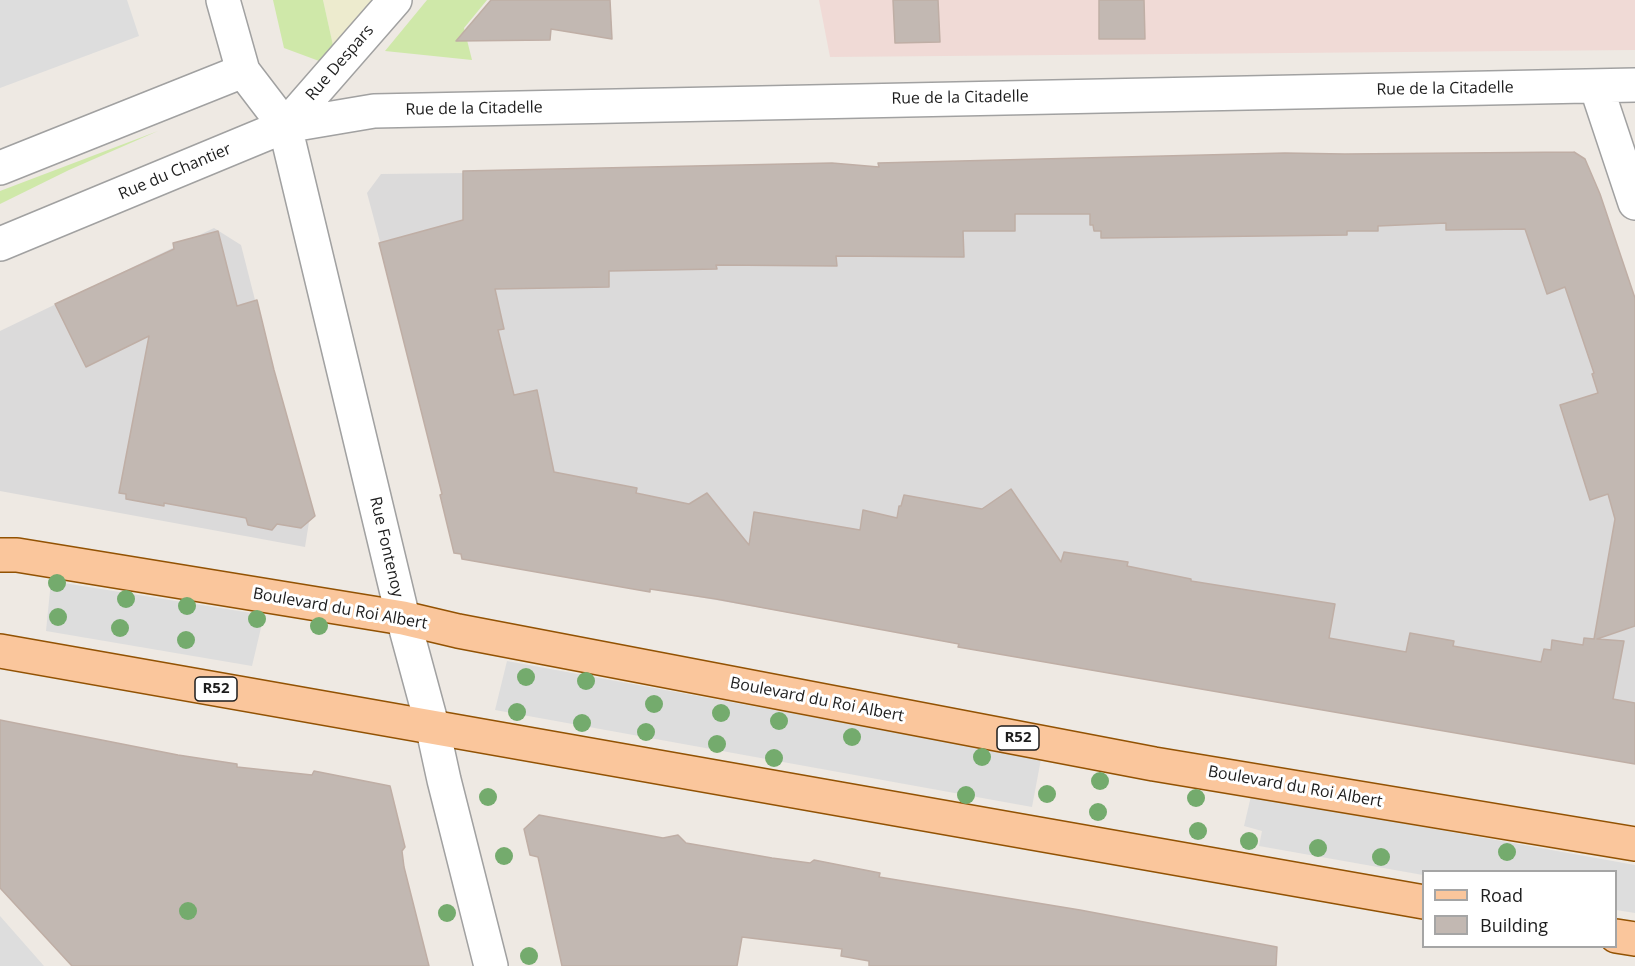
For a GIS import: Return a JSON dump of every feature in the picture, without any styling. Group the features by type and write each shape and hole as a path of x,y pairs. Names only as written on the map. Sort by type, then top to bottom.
{"main road":[{"name":"Boulevard du Roi Albert","path":"0,555 16,555 403,618 482,636 1154,764 1635,844"},
{"name":"R52","path":"0,651 432,725 1422,902"},
{"path":"1617,936 1635,939"}],"street":[{"path":"224,0 243,71 285,126"},
{"name":"Rue Despars","path":"285,126 395,0"},
{"path":"0,168 243,71"},
{"name":"Rue de la Citadelle","path":"285,126 374,111 1635,85"},
{"path":"1596,86 1635,203"},
{"name":"Rue du Chantier","path":"0,244 285,126"},
{"name":"Rue Fontenoy","path":"285,126 403,618 432,725 491,966"}],"shaded area":[{"path":"0,0 127,0 139,36 0,88"},
{"path":"323,0 397,0 338,68"},
{"path":"819,0 1635,0 1635,50 830,57"},
{"path":"1581,160 1635,324 1635,761 464,556 367,193 381,174"},
{"path":"214,228 241,245 310,516 305,547 0,491 0,331"},
{"path":"51,581 264,615 252,666 46,631"},
{"path":"507,661 1041,759 1032,807 495,710"},
{"path":"1251,796 1635,865 1635,913 1617,910 1617,870 1422,870 1422,875 1259,846 1262,831 1244,826"},
{"path":"0,916 44,966 0,966"}],"green space":[{"path":"273,0 323,0 338,68 284,48"},
{"path":"427,0 487,0 464,28 472,60 385,51"},
{"path":"158,131 69,170 0,204 0,191"}],"building":[{"path":"491,0 610,0 612,39 551,29 550,40 456,41"},
{"path":"893,0 938,0 940,42 895,43"},
{"path":"1099,0 1144,0 1145,39 1099,39"},
{"path":"1574,152 1585,159 1600,194 1635,298 1635,626 1597,639 1624,641 1613,699 1635,703 1635,764 958,647 959,644 716,599 650,589 650,592 462,559 461,554 454,553 440,495 442,494 379,243 463,220 463,171 832,163 879,167 878,163 1285,153","holes":["1015,214 1090,214 1090,225 1093,225 1094,231 1101,231 1101,238 1347,235 1347,231 1378,231 1378,226 1446,223 1446,230 1525,229 1547,294 1565,287 1594,373 1592,374 1598,393 1560,405 1590,500 1608,494 1615,519 1594,639 1584,638 1583,645 1552,640 1551,650 1544,649 1541,662 1453,646 1454,641 1410,633 1406,652 1329,638 1335,604 1191,581 1191,579 1127,566 1128,562 1064,552 1061,562 1011,489 982,509 904,495 897,518 863,510 860,530 754,512 749,545 707,493 689,504 636,493 637,488 554,472 537,390 514,395 498,330 504,329 495,289 609,287 609,271 717,269 716,265 837,266 836,256 964,257 963,231 1015,231"]},
{"path":"218,231 237,306 257,300 315,516 301,528 277,524 272,530 248,525 246,518 164,503 164,506 126,499 126,494 119,493 149,336 86,367 55,304 174,249 173,243"},
{"path":"0,720 178,755 237,764 237,767 312,775 314,771 390,786 405,847 402,851 404,867 429,966 72,966 0,888"},
{"path":"539,815 663,838 678,835 686,843 772,858 810,863 814,860 880,873 879,877 1080,910 1277,947 1276,966 869,966 869,961 841,956 842,949 742,937 737,966 562,966 538,857 530,855 524,829"}]}
